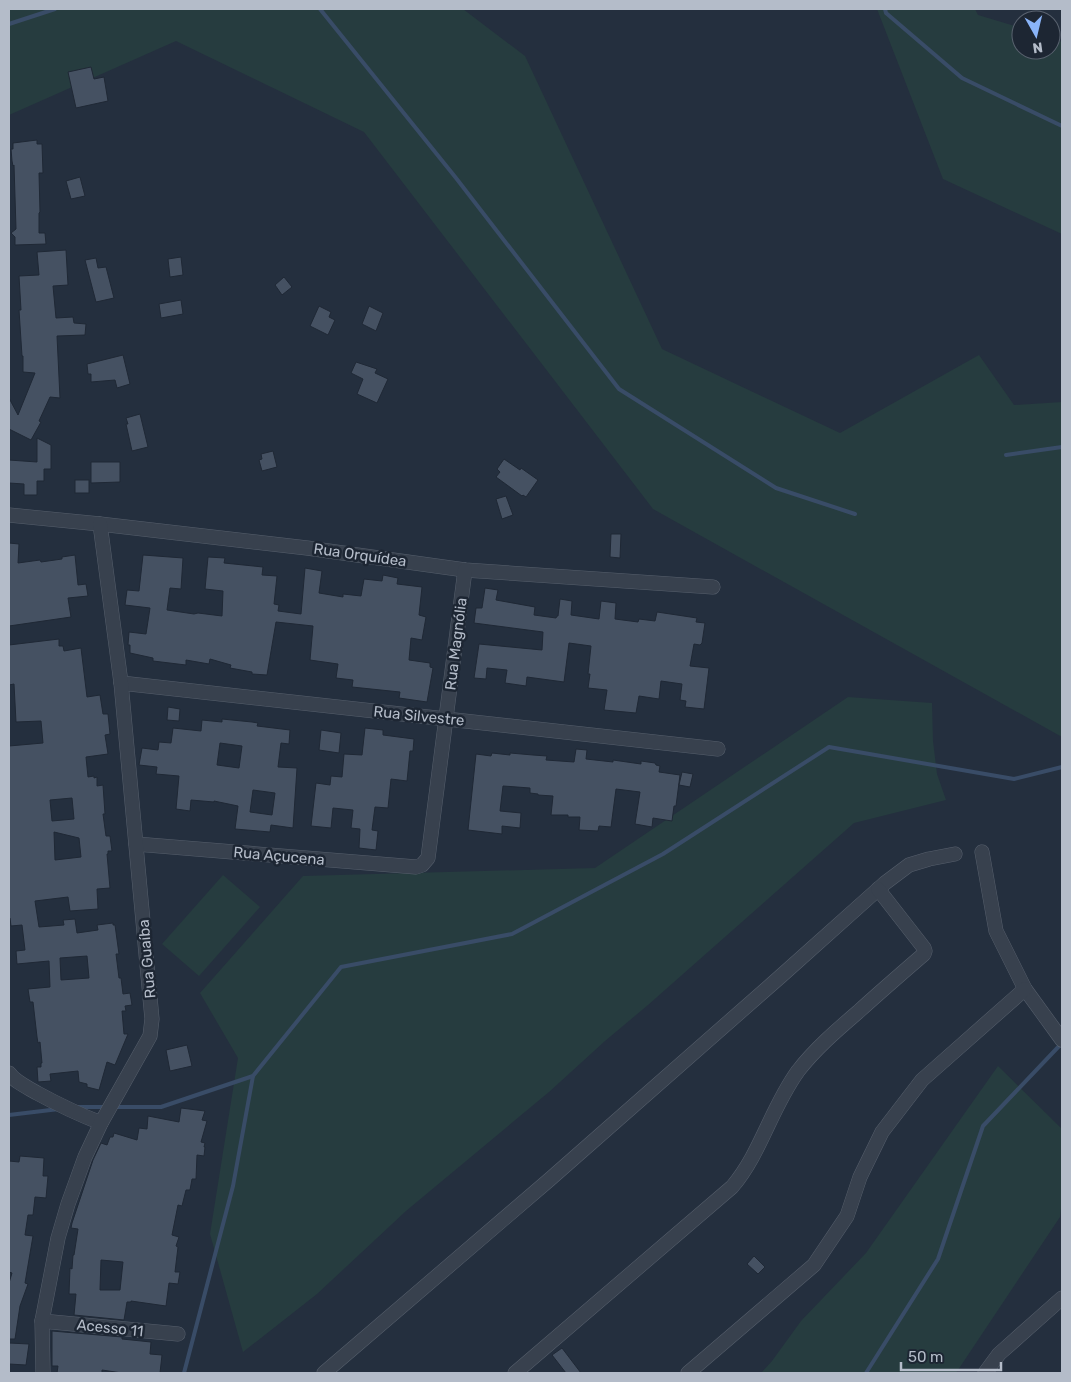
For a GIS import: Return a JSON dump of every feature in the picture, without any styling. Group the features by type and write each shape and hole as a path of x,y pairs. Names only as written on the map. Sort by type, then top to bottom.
{"street":[{"name":"Rua Orquídea","path":"9,515 306,548 465,570 713,587"},
{"name":"Rua Guaíba","path":"43,1373 42,1321 58,1238 68,1204 101,1123 150,1036 152,1019 121,683 100,524"},
{"name":"Rua Magnólia","path":"422,865 428,858 465,570"},
{"name":"Rua Silvestre","path":"121,683 718,749"},
{"name":"Rua Açucena","path":"136,844 416,867 422,865"},
{"path":"982,852 996,931 1025,989 1062,1040"},
{"path":"324,1373 549,1180 878,889 909,865 955,854"},
{"path":"514,1373 732,1188 755,1152 773,1114 798,1071 829,1037 924,954 924,948 878,889"},
{"path":"688,1373 814,1265 847,1216 860,1177 882,1132 922,1080 1025,989"},
{"path":"9,1072 21,1084 68,1110 101,1123"},
{"path":"985,1373 999,1354 1062,1298"},
{"name":"Acesso 11","path":"42,1321 178,1334"}],"green space":[{"path":"9,9 463,9 525,56 662,349 840,433 979,355 1014,405 1062,402 1062,737 653,509 364,132 176,41 9,115"},
{"path":"877,9 975,9 978,15 1011,25 1011,60 1061,60 1062,42 1062,234 943,179"},
{"path":"848,697 932,703 933,741 937,774 946,800 854,823 549,1092 406,1211 317,1294 243,1352 210,1234 238,1058 200,993 303,876 595,868"},
{"path":"223,875 260,907 199,976 162,944"},
{"path":"998,1066 1062,1129 1062,1201 1060,1217 956,1373 761,1373 801,1321 866,1253"}],"building":[{"path":"91,67 94,79 104,77 108,101 76,108 68,72"},
{"path":"37,140 37,144 42,144 43,173 39,173 39,233 45,233 46,244 15,245 15,237 11,233 16,229 14,165 11,149 13,149 13,143"},
{"path":"80,177 85,196 71,199 66,181"},
{"path":"66,250 68,285 53,286 56,318 73,317 74,323 86,324 85,335 57,336 60,398 50,397 39,421 41,422 31,440 9,429 9,398 18,415 35,373 23,372 19,276 39,275 37,252"},
{"path":"181,257 183,275 170,277 168,259"},
{"path":"96,258 98,268 106,267 114,298 96,302 85,260"},
{"path":"284,277 292,287 282,295 275,285"},
{"path":"181,300 183,314 161,318 159,304"},
{"path":"319,306 331,312 329,317 335,320 328,335 310,326"},
{"path":"369,306 383,313 376,331 362,324"},
{"path":"123,355 130,384 117,388 115,380 91,382 91,374 88,374 87,364"},
{"path":"356,362 377,369 375,373 388,379 377,403 357,394 363,379 351,373"},
{"path":"140,414 148,447 132,451 126,418"},
{"path":"37,438 51,445 51,469 44,469 44,481 37,481 37,495 24,495 24,484 9,483 9,460 37,462"},
{"path":"273,451 277,467 262,471 259,460 262,459 261,454"},
{"path":"504,459 538,480 526,497 496,477 500,472 497,469"},
{"path":"91,462 120,462 120,482 91,483"},
{"path":"75,480 89,480 89,493 75,493"},
{"path":"506,496 513,515 502,519 496,499"},
{"path":"611,534 621,534 620,558 610,557"},
{"path":"9,543 19,544 18,563 40,560 41,562 75,555 78,585 86,584 88,596 68,598 71,617 9,626"},
{"path":"143,555 183,558 181,589 170,588 167,610 194,614 222,616 223,591 205,589 208,557 225,558 224,563 263,567 262,575 277,576 274,604 279,605 278,611 301,614 305,568 322,571 319,593 343,597 343,594 361,596 364,579 382,581 383,575 398,578 397,584 422,587 419,615 426,617 422,640 411,638 409,660 430,663 430,667 433,668 427,702 399,698 400,692 352,687 353,680 336,678 338,664 310,660 313,626 276,622 267,675 252,674 252,672 230,668 231,665 210,659 209,664 186,660 186,665 153,661 153,658 130,653 130,645 128,645 129,632 146,634 150,608 125,605 127,590 139,591"},
{"path":"485,588 498,590 496,600 535,607 534,615 556,618 558,616 560,599 572,601 571,615 599,619 601,601 616,603 615,619 638,622 639,619 655,621 657,612 697,618 696,622 705,623 702,643 700,645 694,644 690,666 709,668 704,709 685,707 686,701 680,700 682,684 661,681 659,699 639,696 636,713 604,710 607,690 588,688 591,646 569,643 564,682 527,677 526,686 505,683 507,670 487,668 486,679 474,678 479,644 542,650 543,632 474,623 476,608 482,608"},
{"path":"59,639 59,646 63,646 64,651 81,648 87,697 100,695 103,714 108,714 110,734 105,735 108,754 86,757 88,777 97,777 97,786 103,785 105,814 103,814 106,836 110,836 112,851 108,851 107,854 110,888 97,889 98,909 70,911 68,897 35,901 39,927 64,925 63,920 75,919 77,933 98,930 97,925 113,923 115,925 119,954 116,954 119,978 121,978 123,994 130,993 132,1005 125,1006 126,1011 122,1011 124,1034 128,1034 115,1065 107,1062 99,1090 87,1087 87,1084 79,1082 78,1071 50,1074 51,1081 38,1082 37,1067 41,1067 42,1063 40,1042 38,1043 33,1002 30,1002 28,989 50,987 49,961 17,964 16,951 25,950 22,925 11,926 9,918 9,746 43,743 41,721 16,722 14,684 9,685 9,645","holes":["72,798 74,819 52,821 50,800","54,832 79,838 81,857 55,860","87,956 89,978 61,980 60,958"]},
{"path":"168,707 180,709 179,721 167,720"},
{"path":"222,719 252,722 258,723 257,726 290,730 289,744 281,743 278,767 297,768 293,828 271,825 270,832 235,829 238,806 214,801 191,800 190,811 176,809 179,776 156,774 157,767 139,765 142,748 158,750 159,742 171,743 173,728 201,731 202,720 222,722","holes":["220,743 242,746 239,768 217,765","253,790 275,793 272,815 250,812"]},
{"path":"365,728 383,730 383,735 414,739 413,751 410,751 407,781 391,779 388,808 375,807 372,830 378,831 376,850 359,848 360,829 351,828 353,810 333,808 331,828 311,826 316,783 330,785 331,776 342,777 344,754 362,755"},
{"path":"321,730 341,733 339,753 319,750"},
{"path":"576,749 587,750 586,759 641,764 641,761 655,763 660,766 659,772 680,775 672,821 653,818 652,827 635,824 640,792 616,789 611,827 599,826 598,831 579,830 580,817 551,815 553,796 530,793 530,788 503,786 500,811 521,813 520,828 502,826 502,834 468,830 476,754 491,756 492,753 510,755 510,753 547,756 546,760 574,762"},
{"path":"682,772 693,774 690,787 679,785"},
{"path":"187,1045 192,1066 170,1071 166,1050"},
{"path":"181,1108 205,1111 202,1120 207,1121 201,1142 205,1143 204,1156 197,1155 196,1179 192,1179 190,1190 186,1190 182,1206 178,1205 172,1235 179,1237 176,1246 178,1247 175,1272 180,1272 178,1284 169,1283 166,1306 127,1302 124,1320 74,1315 76,1294 69,1294 70,1268 72,1269 78,1229 71,1228 93,1160 101,1143 107,1145 114,1133 137,1140 139,1128 147,1129 148,1116 179,1122","holes":["101,1260 123,1262 120,1290 100,1290"]},
{"path":"20,1156 44,1158 43,1176 48,1176 46,1198 35,1197 33,1215 28,1215 25,1235 33,1236 25,1283 28,1284 20,1306 15,1339 9,1339 9,1283 12,1273 9,1272 9,1161 19,1162"},
{"path":"754,1256 765,1267 758,1274 747,1264"},
{"path":"52,1331 122,1337 122,1339 151,1342 150,1354 162,1355 160,1373 122,1373 102,1370 102,1373 57,1373 58,1366 52,1366"},
{"path":"9,1343 29,1344 26,1365 9,1364"},
{"path":"562,1348 581,1373 566,1373 552,1355"}],"waterway":[{"path":"9,24 55,9"},
{"path":"320,9 456,178 619,389 776,488 855,514"},
{"path":"885,9 886,13 962,78 1062,126"},
{"path":"1006,455 1062,447"},
{"path":"113,1107 161,1107 253,1076 341,967 512,934 663,854 829,747 1014,779 1062,767"},
{"path":"866,1373 938,1259 983,1126 1062,1043"},
{"path":"184,1373 233,1186 253,1076"},
{"path":"76,1107 106,1107"},
{"path":"9,1115 59,1109"}]}
